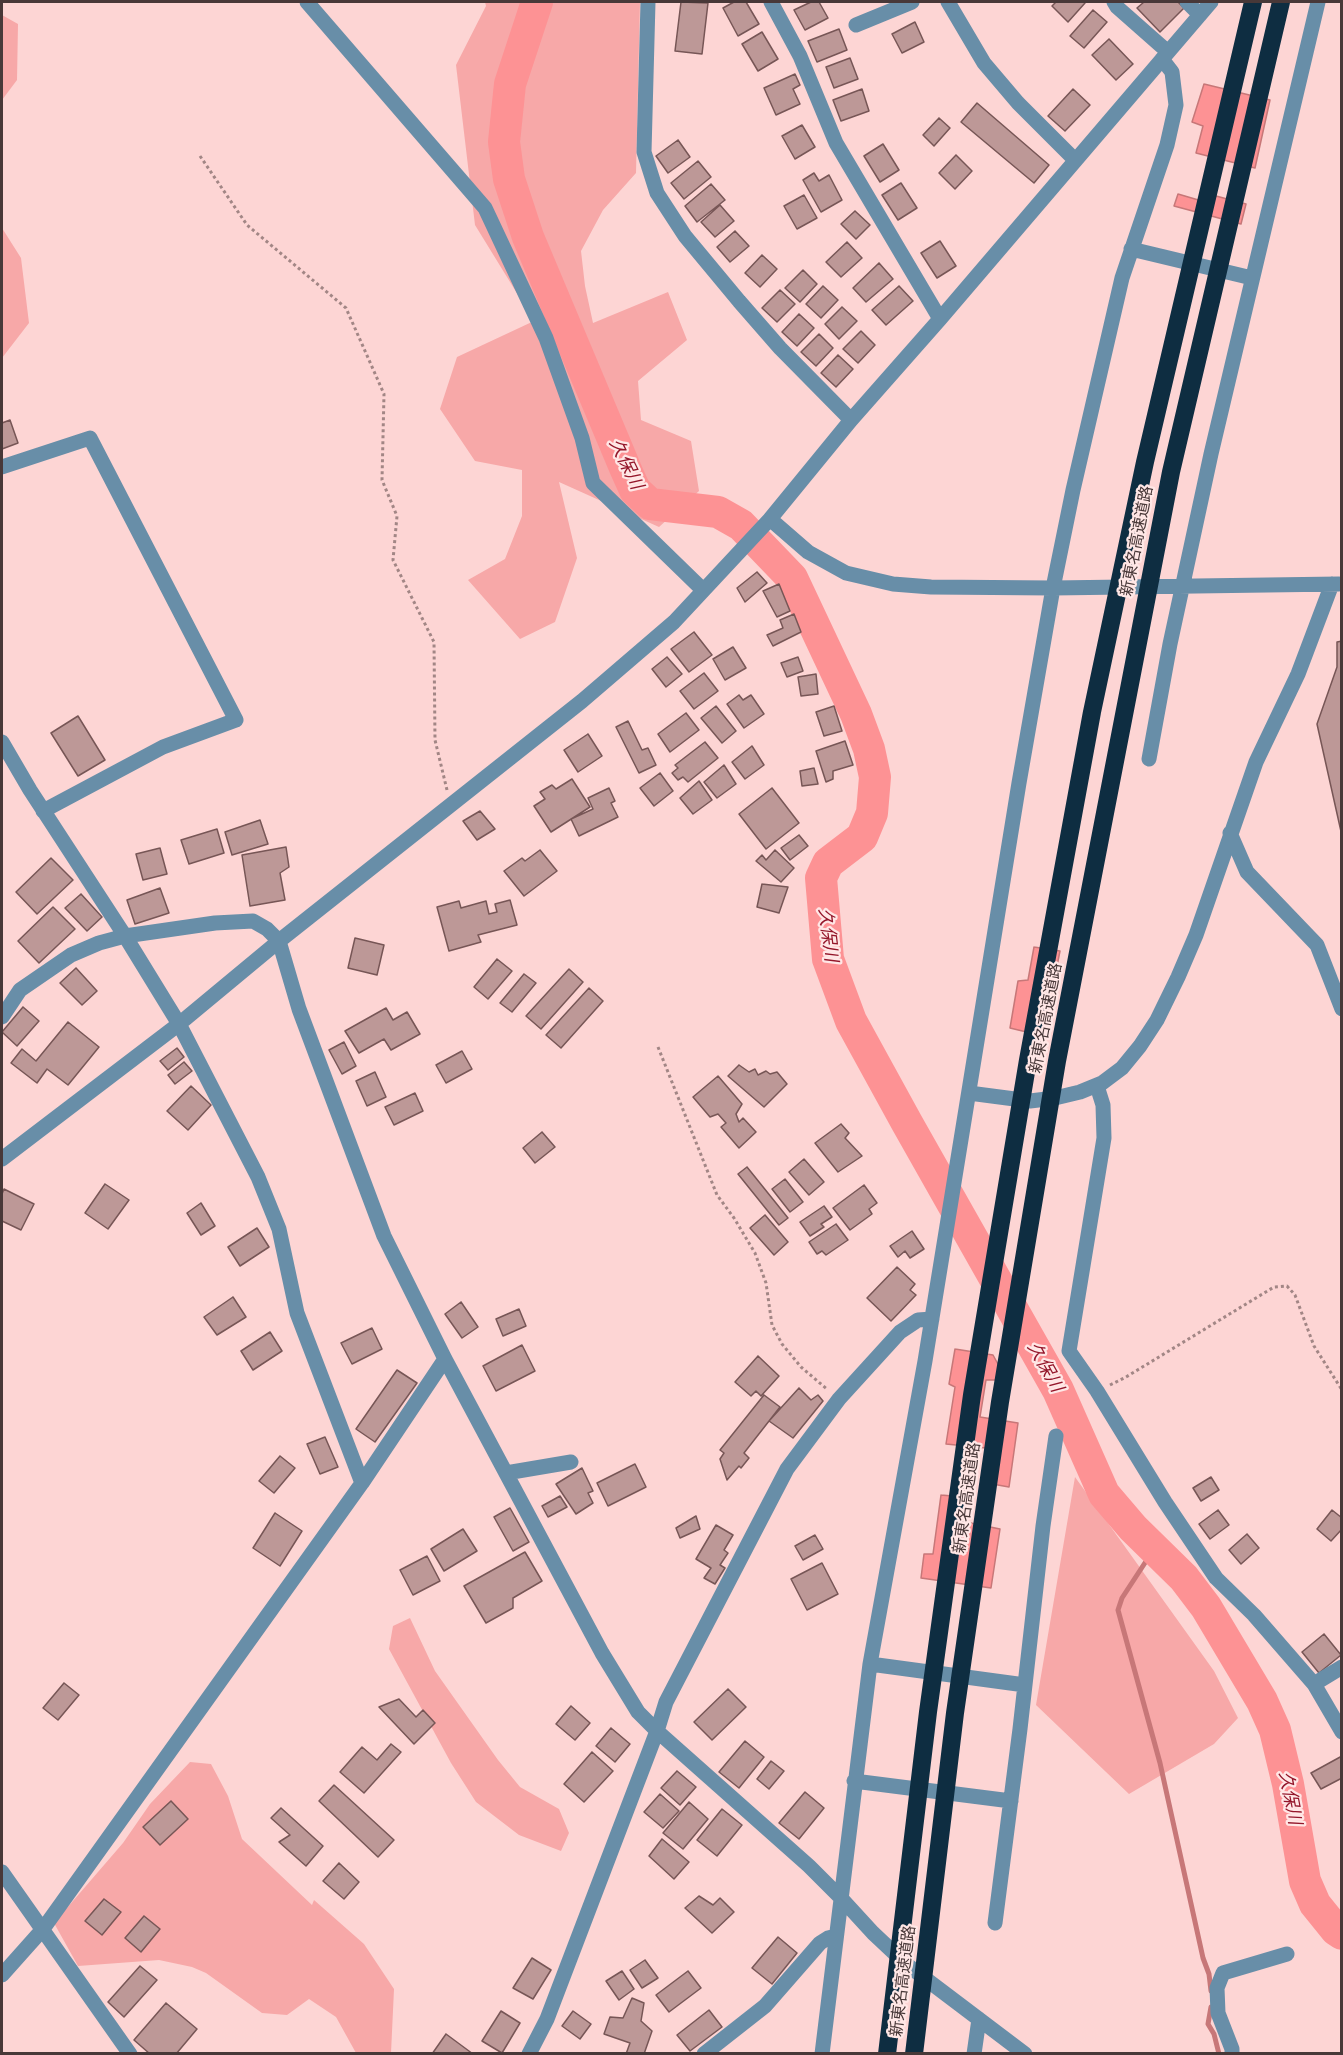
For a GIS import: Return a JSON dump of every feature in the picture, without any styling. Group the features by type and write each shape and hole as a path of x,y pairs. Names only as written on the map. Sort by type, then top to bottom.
{"highway":[{"name":"新東名高速道路","path":"887,2054 928,1712 972,1395 1028,1060 1092,712 1145,462 1253,2"},
{"name":"新東名高速道路","path":"914,2054 962,1667 1000,1402 1057,1061 1171,472 1281,2"}],"street":[{"path":"307,2 485,208 546,338 582,438 593,483 703,591"},
{"path":"648,2 644,152 657,193 685,236 739,301 780,348 851,420"},
{"path":"771,2 800,56 836,143 940,319"},
{"path":"856,25 912,2"},
{"path":"948,2 984,63 1018,104 1075,159"},
{"path":"822,2054 870,1664 932,1319 1053,588 1111,321 1131,249 1167,146 1176,105 1172,72 1165,55 1114,2"},
{"path":"1187,2 1200,15"},
{"path":"2,1159 179,1024 279,941 582,701 674,622 767,522 851,420 1212,2"},
{"path":"1149,759 1210,454 1317,2"},
{"path":"1131,249 1252,278"},
{"path":"2,467 90,438 236,720 163,747 44,812"},
{"path":"767,522 808,552 846,573 893,584 931,587 1053,588 1336,584 1298,674 1256,762 1196,935 1156,1020 1140,1047 1122,1068 1097,1086 1080,1092 1030,1101 969,1093"},
{"path":"2,741 44,812 179,1024 258,1177 279,1230 297,1313 362,1483"},
{"path":"1230,833 1247,872 1317,945 1341,1009"},
{"path":"2,1017 20,990 71,955 125,936 215,923 253,921 267,929 279,941 299,1009 384,1236 445,1359 602,1653 638,1712 809,1866 906,1964 1025,2054"},
{"path":"1097,1086 1103,1105 1104,1138 1069,1351 1216,1578 1254,1615 1314,1684 1341,1732"},
{"path":"529,2054 551,2008 666,1702 787,1469 839,1399 900,1332 918,1320 932,1319"},
{"path":"2,1975 43,1929 362,1483 445,1359"},
{"path":"995,1923 1056,1436"},
{"path":"506,1473 571,1462"},
{"path":"870,1664 1025,1685"},
{"path":"1314,1684 1341,1667"},
{"path":"854,1781 1011,1801"},
{"path":"2,1872 130,2054"},
{"path":"704,2054 765,2006 820,1942 836,1936"},
{"path":"1232,2054 1233,2049 1218,2013 1217,1988 1223,1973 1287,1954"},
{"path":"974,2054 979,2019"}],"path":[{"path":"200,156 247,225 345,308 384,394 382,480 397,516 393,560 434,642 435,740 451,806"},
{"path":"658,1047 717,1195 755,1252 766,1283 772,1325 782,1344 801,1367 839,1399"},
{"path":"1097,1391 1126,1377 1274,1287 1287,1286 1294,1295 1314,1346 1341,1390"}],"shaded area":[{"path":"485,2 640,2 636,173 603,210 581,251 585,286 593,323 668,292 687,340 638,381 641,420 691,441 699,491 659,527 559,482 577,558 555,622 520,639 468,580 505,559 522,516 522,470 475,461 440,409 457,357 534,321 475,225 456,65 486,6"},
{"path":"2,15 18,24 17,80 2,100"},
{"path":"1204,84 1270,100 1255,168 1196,153 1203,126 1192,122"},
{"path":"1178,194 1212,204 1216,196 1246,204 1241,224 1174,206"},
{"path":"2,228 21,258 29,323 2,358"},
{"path":"1034,947 1060,951 1043,1036 1010,1028 1018,981 1028,980"},
{"path":"955,1349 993,1355 999,1366 996,1380 986,1380 980,1417 1018,1423 1009,1487 981,1482 986,1448 946,1444 955,1387 949,1384"},
{"path":"1075,1477 1214,1671 1238,1718 1214,1744 1129,1794 1036,1705"},
{"path":"941,1495 964,1497 961,1521 1000,1529 991,1588 921,1578 924,1554 933,1554"},
{"path":"410,1618 435,1671 498,1760 520,1787 559,1809 569,1833 561,1851 519,1835 476,1802 451,1763 389,1649 393,1626"},
{"path":"190,1762 211,1764 228,1796 242,1839 312,1905 314,1900 364,1944 394,1989 391,2053 356,2053 336,2017 309,1999 287,2015 262,2013 206,1973 192,1967 159,1960 78,1966 54,1923 123,1843 150,1804"}],"building":[{"path":"681,2 708,3 702,54 675,51"},
{"path":"734,2 746,2 759,24 738,36 723,8"},
{"path":"811,2 819,2 828,18 805,30 794,10"},
{"path":"1056,2 1085,3 1068,22 1052,6"},
{"path":"1144,2 1178,2 1184,8 1160,32 1137,8"},
{"path":"1093,10 1107,22 1084,48 1070,36"},
{"path":"915,22 924,42 902,53 892,34"},
{"path":"839,29 847,50 817,62 808,41"},
{"path":"762,32 778,59 758,71 742,44"},
{"path":"1109,39 1133,64 1116,80 1092,55"},
{"path":"850,58 858,79 834,88 826,67"},
{"path":"795,74 800,85 793,89 800,104 776,115 764,88"},
{"path":"862,89 869,111 841,121 833,100"},
{"path":"1073,89 1090,105 1065,131 1048,116"},
{"path":"977,103 1049,165 1034,183 961,122"},
{"path":"939,118 950,128 934,146 923,135"},
{"path":"802,125 815,147 795,159 782,136"},
{"path":"678,140 690,157 668,173 656,156"},
{"path":"883,144 899,170 880,182 864,156"},
{"path":"956,155 972,171 955,189 939,173"},
{"path":"698,161 711,177 684,199 671,183"},
{"path":"814,173 819,181 829,175 842,200 821,212 803,180"},
{"path":"901,183 917,208 898,220 882,195"},
{"path":"711,184 725,200 697,222 685,206"},
{"path":"804,195 817,218 797,229 784,206"},
{"path":"720,205 734,221 715,237 701,222"},
{"path":"855,211 870,225 856,239 841,224"},
{"path":"735,231 749,246 730,262 717,247"},
{"path":"940,241 956,266 937,278 921,253"},
{"path":"847,242 862,258 841,277 826,262"},
{"path":"762,255 777,269 760,287 745,273"},
{"path":"879,263 893,279 866,302 853,288"},
{"path":"803,270 817,284 800,302 785,288"},
{"path":"823,286 838,300 821,318 806,304"},
{"path":"899,286 913,301 886,325 872,310"},
{"path":"780,290 795,304 777,322 762,308"},
{"path":"842,307 857,321 839,339 825,324"},
{"path":"799,314 814,328 797,346 782,332"},
{"path":"861,331 875,345 858,363 843,349"},
{"path":"819,334 833,348 816,366 801,352"},
{"path":"838,355 853,369 836,387 821,373"},
{"path":"10,420 18,443 2,449 2,423"},
{"path":"757,572 767,583 745,602 737,588"},
{"path":"779,584 790,611 777,617 763,591"},
{"path":"794,614 801,632 773,646 767,635 783,628 780,620"},
{"path":"694,632 712,655 689,672 671,649"},
{"path":"1342,641 1342,836 1317,724 1337,667 1337,642"},
{"path":"733,647 746,668 725,680 713,659"},
{"path":"667,657 682,674 666,687 652,669"},
{"path":"798,657 803,671 787,677 781,663"},
{"path":"704,673 718,691 694,709 680,691"},
{"path":"816,674 818,694 801,696 798,677"},
{"path":"739,695 743,700 751,695 764,714 744,728 727,704"},
{"path":"716,706 736,731 722,743 701,718"},
{"path":"834,706 842,731 824,736 816,712"},
{"path":"686,713 699,730 670,752 658,734"},
{"path":"78,716 105,760 78,776 51,733"},
{"path":"628,721 642,750 648,748 656,765 639,773 616,727"},
{"path":"588,734 602,756 578,772 564,750"},
{"path":"845,741 853,765 833,771 833,779 826,782 816,751"},
{"path":"705,742 718,758 688,782 683,777 678,780 672,773 678,768 675,765"},
{"path":"752,746 764,765 745,779 732,762"},
{"path":"724,765 736,784 717,798 704,782"},
{"path":"814,768 818,784 802,786 800,771"},
{"path":"660,773 673,791 654,806 640,788"},
{"path":"572,779 590,807 551,832 534,806 545,799 540,792 552,785 556,789"},
{"path":"699,781 712,800 693,814 680,798"},
{"path":"609,788 615,801 611,803 618,817 579,836 571,819 593,809 588,798"},
{"path":"772,788 799,823 766,849 739,814"},
{"path":"480,811 495,829 477,840 463,821"},
{"path":"260,820 268,844 232,855 225,832"},
{"path":"217,829 224,853 189,864 181,840"},
{"path":"799,835 808,846 790,860 781,848"},
{"path":"286,847 289,867 280,873 285,900 250,906 242,855"},
{"path":"160,848 167,874 143,880 136,854"},
{"path":"540,850 557,871 524,896 504,871 522,858 525,861"},
{"path":"775,850 794,868 781,882 756,861 762,855 766,860"},
{"path":"51,858 73,880 37,914 16,892"},
{"path":"762,884 788,887 779,913 757,907"},
{"path":"160,888 169,913 135,924 127,900"},
{"path":"81,894 102,917 87,931 65,908"},
{"path":"510,900 517,925 478,935 481,942 449,951 437,907 459,901 461,908 486,901 489,914 497,912 495,904"},
{"path":"53,907 75,929 39,963 18,941"},
{"path":"355,938 384,945 377,975 348,968"},
{"path":"497,959 512,971 488,999 474,987"},
{"path":"76,968 97,991 82,1005 60,983"},
{"path":"569,969 583,982 541,1029 526,1016"},
{"path":"524,974 536,983 512,1012 500,1003"},
{"path":"589,988 603,1001 561,1048 546,1035"},
{"path":"23,1007 39,1021 17,1046 2,1032"},
{"path":"386,1008 393,1020 407,1012 420,1034 391,1050 384,1039 359,1053 345,1031"},
{"path":"68,1022 99,1047 68,1085 47,1069 37,1083 11,1063 22,1049 36,1061"},
{"path":"344,1042 356,1066 342,1074 329,1050"},
{"path":"177,1048 184,1057 168,1070 160,1061"},
{"path":"462,1051 472,1069 446,1083 436,1065"},
{"path":"184,1062 192,1071 175,1084 168,1075"},
{"path":"739,1065 749,1072 755,1069 758,1075 766,1071 770,1074 777,1072 787,1084 764,1107 728,1076"},
{"path":"375,1072 386,1097 367,1106 356,1081"},
{"path":"718,1076 742,1104 736,1114 739,1122 743,1118 756,1132 739,1148 721,1127 726,1123 718,1114 710,1117 693,1097"},
{"path":"191,1086 211,1105 188,1130 167,1111"},
{"path":"415,1093 423,1111 394,1125 385,1107"},
{"path":"841,1124 849,1133 845,1138 862,1156 838,1172 815,1143"},
{"path":"542,1132 555,1147 535,1163 523,1148"},
{"path":"804,1159 824,1182 809,1195 789,1172"},
{"path":"747,1167 788,1218 779,1225 738,1174"},
{"path":"785,1179 803,1202 790,1212 772,1189"},
{"path":"105,1184 129,1200 108,1229 85,1213"},
{"path":"864,1185 877,1203 869,1209 872,1214 850,1230 833,1208"},
{"path":"4,1189 34,1204 21,1230 2,1221"},
{"path":"201,1203 215,1226 201,1235 187,1213"},
{"path":"824,1206 832,1217 821,1224 824,1227 810,1236 800,1222"},
{"path":"765,1215 788,1242 774,1255 750,1228"},
{"path":"836,1224 848,1240 826,1255 822,1251 817,1254 809,1242"},
{"path":"257,1228 269,1247 240,1266 228,1247"},
{"path":"912,1231 924,1249 910,1258 905,1251 898,1257 890,1246"},
{"path":"897,1267 915,1284 910,1290 916,1295 891,1321 867,1298"},
{"path":"233,1297 246,1317 217,1335 204,1317"},
{"path":"461,1302 478,1327 462,1338 445,1314"},
{"path":"519,1309 526,1326 503,1336 496,1319"},
{"path":"372,1328 382,1349 352,1364 341,1343"},
{"path":"270,1332 282,1351 253,1370 241,1351"},
{"path":"522,1345 535,1371 496,1391 483,1366"},
{"path":"758,1356 779,1376 761,1396 756,1391 751,1396 735,1382"},
{"path":"397,1370 417,1383 375,1442 356,1429"},
{"path":"799,1388 811,1400 818,1395 823,1401 793,1438 769,1421"},
{"path":"764,1395 780,1407 744,1453 749,1458 727,1480 720,1459 724,1453 720,1450"},
{"path":"325,1437 338,1467 320,1474 307,1444"},
{"path":"280,1456 295,1468 274,1493 259,1481"},
{"path":"635,1464 646,1487 608,1506 597,1483"},
{"path":"582,1468 593,1491 588,1493 593,1503 576,1514 556,1484"},
{"path":"1211,1477 1219,1490 1201,1501 1193,1488"},
{"path":"560,1496 567,1507 548,1517 542,1506"},
{"path":"510,1508 529,1542 513,1551 494,1517"},
{"path":"1218,1510 1229,1525 1210,1539 1199,1524"},
{"path":"1332,1510 1342,1518 1342,1529 1331,1541 1317,1529"},
{"path":"275,1513 302,1531 280,1566 253,1548"},
{"path":"696,1516 700,1529 680,1538 676,1528"},
{"path":"716,1525 733,1535 724,1550 728,1553 720,1565 725,1568 715,1584 704,1578 711,1568 696,1559"},
{"path":"463,1529 477,1551 444,1571 431,1549"},
{"path":"1247,1534 1259,1548 1241,1564 1229,1550"},
{"path":"815,1535 823,1549 803,1560 795,1546"},
{"path":"525,1552 542,1581 513,1598 513,1608 486,1623 464,1586"},
{"path":"427,1556 440,1581 413,1595 400,1570"},
{"path":"822,1563 838,1594 807,1610 791,1579"},
{"path":"1324,1634 1341,1655 1319,1673 1302,1652"},
{"path":"64,1683 79,1695 58,1720 43,1708"},
{"path":"728,1689 746,1707 712,1740 694,1722"},
{"path":"399,1699 416,1717 423,1710 435,1723 414,1744 379,1707"},
{"path":"571,1706 590,1723 575,1740 556,1724"},
{"path":"611,1728 630,1744 615,1762 596,1746"},
{"path":"745,1741 764,1757 739,1788 719,1772"},
{"path":"391,1744 401,1752 364,1793 340,1772 362,1747 377,1760"},
{"path":"592,1752 613,1771 584,1802 564,1784"},
{"path":"1342,1756 1342,1778 1321,1789 1311,1773"},
{"path":"771,1761 784,1771 769,1789 757,1779"},
{"path":"677,1771 696,1787 680,1805 661,1788"},
{"path":"334,1785 394,1840 378,1857 319,1801"},
{"path":"805,1792 824,1808 799,1839 779,1823"},
{"path":"660,1794 679,1811 663,1828 644,1812"},
{"path":"171,1801 188,1819 160,1845 143,1827"},
{"path":"689,1802 708,1819 683,1849 663,1833"},
{"path":"281,1808 323,1846 306,1866 279,1842 290,1835 271,1818"},
{"path":"722,1809 742,1825 717,1856 697,1840"},
{"path":"662,1839 689,1862 674,1879 649,1856"},
{"path":"339,1863 359,1882 344,1899 323,1881"},
{"path":"699,1896 713,1905 720,1898 734,1912 712,1933 685,1908"},
{"path":"104,1899 121,1912 102,1935 85,1921"},
{"path":"144,1916 160,1929 141,1952 125,1938"},
{"path":"778,1937 797,1953 772,1984 752,1968"},
{"path":"532,1958 551,1970 533,1999 513,1988"},
{"path":"645,1960 658,1978 642,1988 630,1970"},
{"path":"140,1966 157,1980 124,2017 108,2002"},
{"path":"622,1971 634,1989 619,2000 606,1981"},
{"path":"688,1971 701,1988 669,2012 656,1995"},
{"path":"632,1998 644,2003 641,2021 652,2031 644,2054 626,2054 630,2043 604,2034 610,2017 623,2018"},
{"path":"166,2003 197,2029 176,2054 150,2054 134,2040"},
{"path":"709,2010 722,2027 690,2051 677,2035"},
{"path":"501,2011 520,2023 502,2053 482,2041"},
{"path":"573,2011 591,2024 580,2039 562,2026"},
{"path":"446,2034 473,2054 432,2054"}],"waterway":[{"name":"久保川","path":"537,2 510,84 504,142 509,179 528,237 626,470 635,490 650,504 718,512 741,525 792,578 856,714 869,749 875,777 872,813 862,837 828,863 821,878 828,959 851,1021 1058,1390 1104,1494 1133,1528 1184,1578 1206,1607 1262,1701 1275,1730 1288,1784 1305,1881 1315,1904 1342,1934"},
{"path":"1154,1549 1122,1598 1118,1610 1160,1763 1211,1991"},
{"path":"1211,2007 1208,2024 1214,2034 1219,2054"}]}
